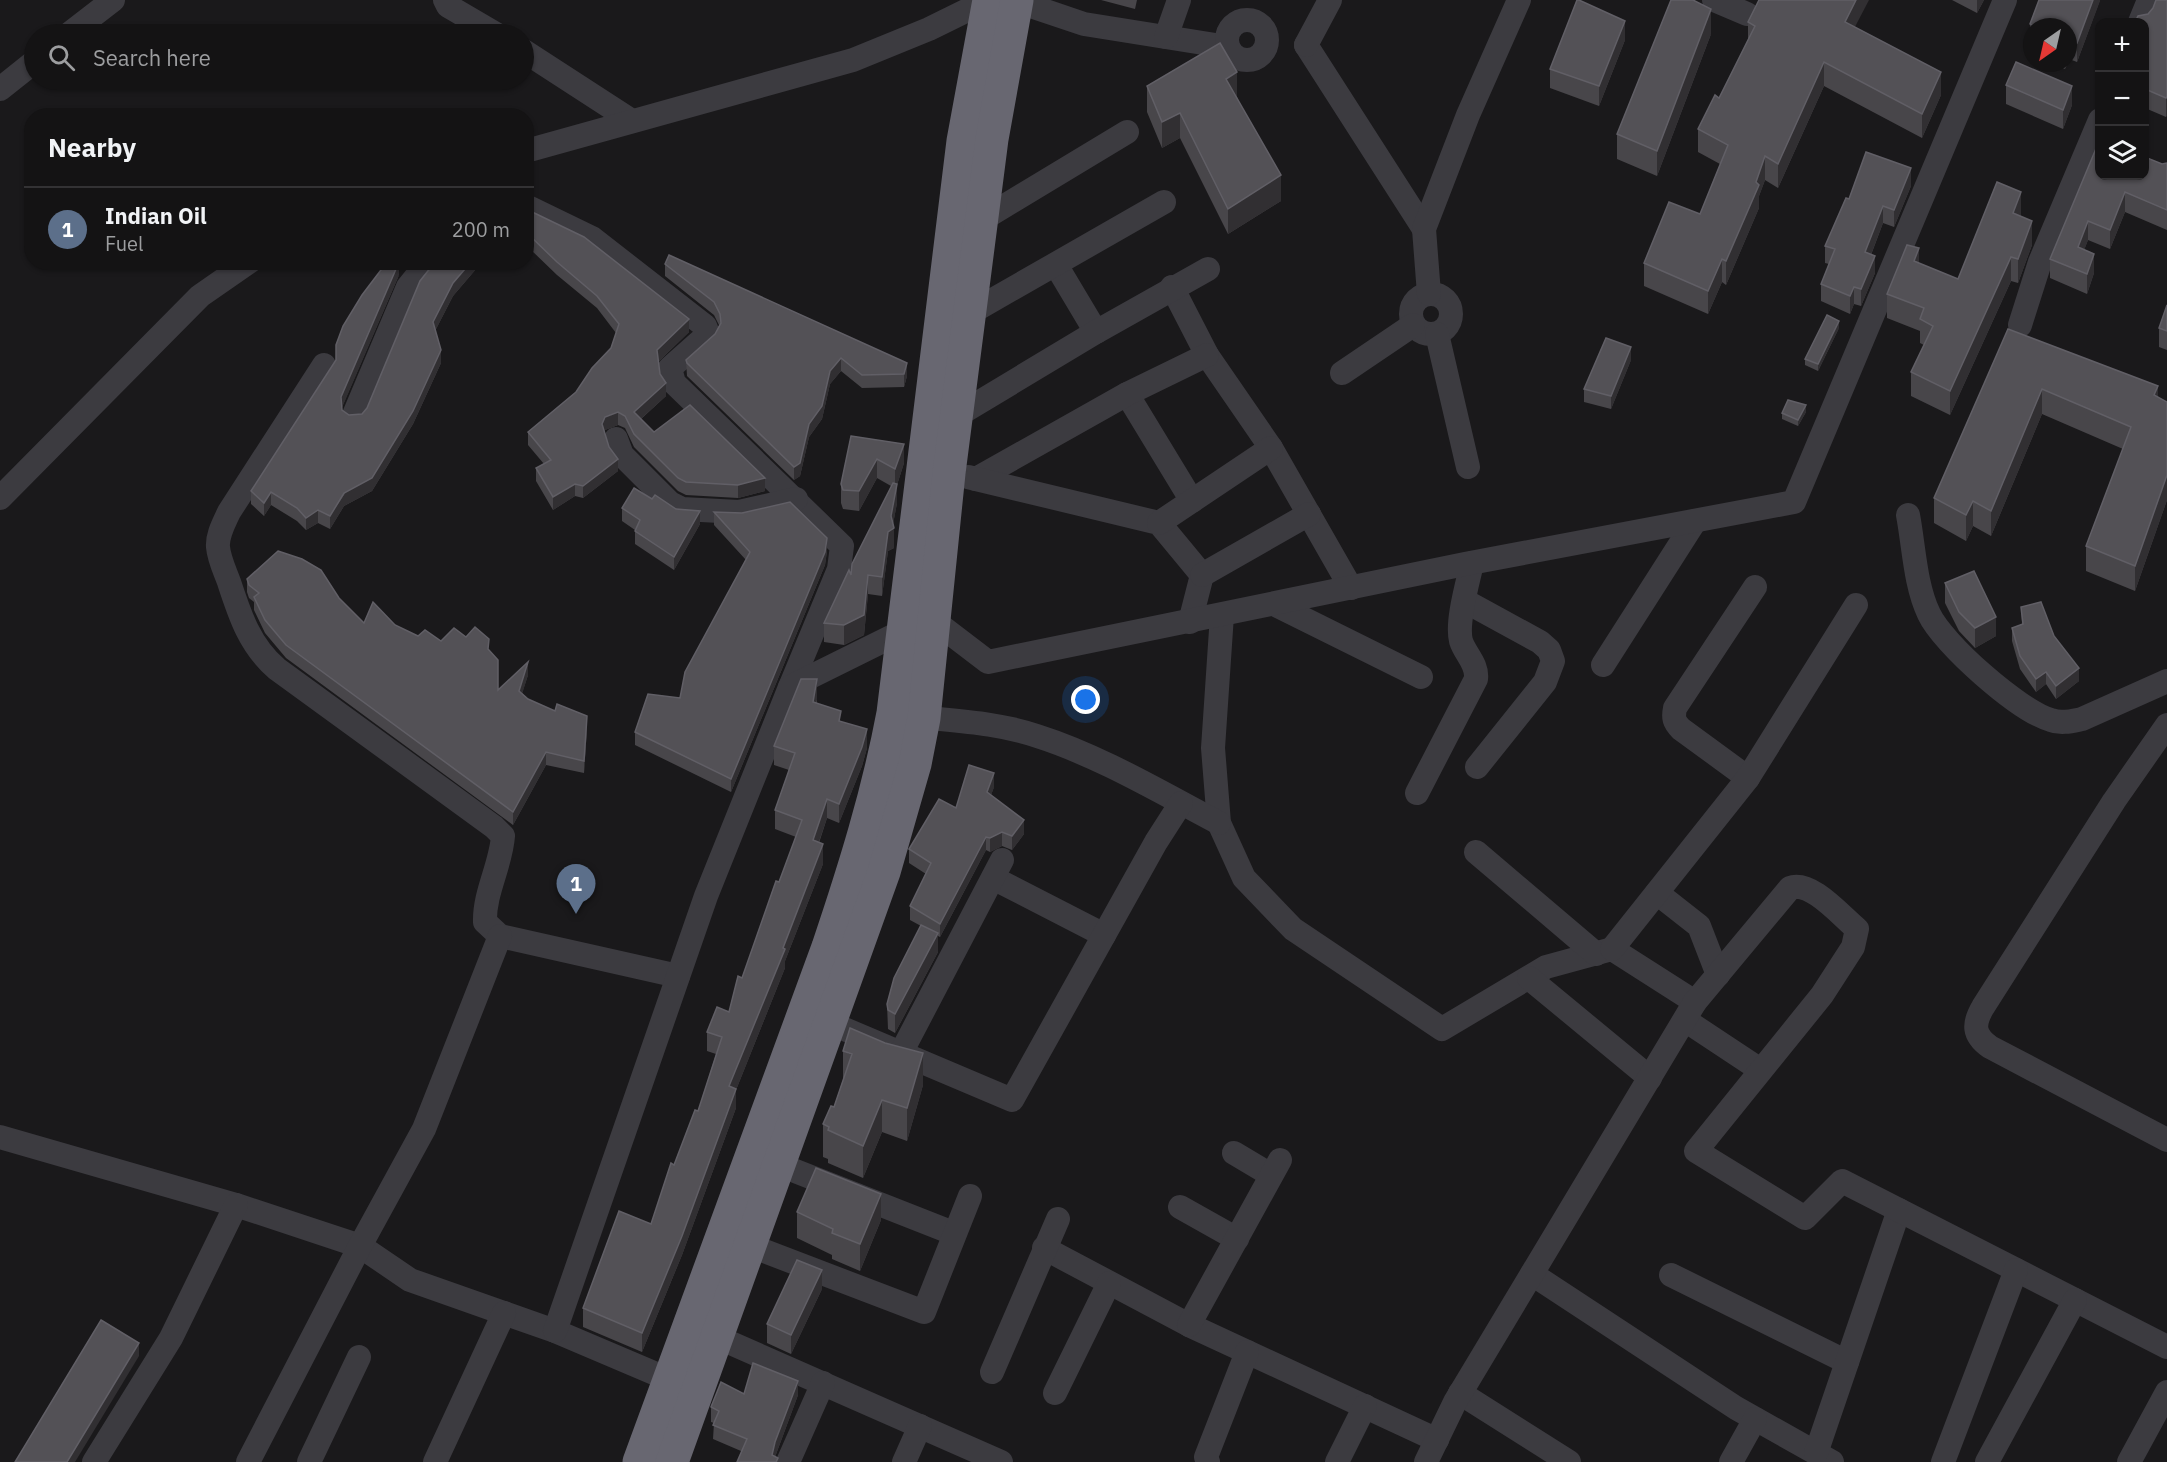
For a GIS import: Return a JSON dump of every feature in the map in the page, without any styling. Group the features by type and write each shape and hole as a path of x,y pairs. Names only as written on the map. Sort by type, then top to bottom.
{"highway":[{"path":"672,1462 884,872 915,764 908,716 901,632 956,311 982,219 992,139 1001,0"},
{"path":"639,1462 828,947 857,861 885,755 908,716 933,620 962,476 956,311 963,141 1001,0"}],"street":[{"path":"82,24 113,0"},
{"path":"534,149 853,60 1001,0 1084,24 1228,47 1230,30 1240,21 1247,20 1260,25 1266,37 1266,44 1306,45"},
{"path":"1166,38 1179,0"},
{"path":"1306,45 1330,0"},
{"path":"1429,294 1424,229 1468,115 1519,0"},
{"path":"1714,0 1747,14"},
{"path":"790,687 901,632 933,620 988,662 1472,562 1794,502 2005,0"},
{"path":"2142,18 2149,0"},
{"path":"444,2 480,24"},
{"path":"1306,45 1424,229"},
{"path":"534,57 632,121"},
{"path":"0,89 24,70"},
{"path":"982,219 1127,132"},
{"path":"2020,326 2040,262 2095,138"},
{"path":"956,311 1056,265 1164,202"},
{"path":"534,210 592,238 705,326 707,331 705,336 674,362 670,374 674,383 836,538 842,546 843,556 706,896 555,1332"},
{"path":"1056,265 1096,332"},
{"path":"958,415 1172,287 1209,269"},
{"path":"0,498 200,296 237,270"},
{"path":"354,415 408,287 422,270"},
{"path":"1172,287 1207,355 1271,448 1351,588"},
{"path":"1429,294 1442,297 1450,308 1447,327 1437,334 1424,333 1413,325 1410,312 1416,299 1429,294"},
{"path":"1342,373 1413,325"},
{"path":"1437,334 1468,467"},
{"path":"962,476 1207,355"},
{"path":"324,365 229,512 219,534 218,547 221,562 246,630 261,656 494,827 503,836 502,853 485,910 485,922 500,936 678,976"},
{"path":"1127,394 1192,501"},
{"path":"616,439 622,455 670,503 682,509 739,512 796,499"},
{"path":"1159,523 1271,448"},
{"path":"962,476 1159,523 1202,575"},
{"path":"1190,622 1202,575 1309,514"},
{"path":"1908,516 1922,595 1929,614 1941,634 1957,650 2022,706 2053,721 2068,722 2082,719 2167,681"},
{"path":"1603,665 1695,521"},
{"path":"1418,794 1476,679 1477,672 1461,640 1460,629 1472,562"},
{"path":"1748,778 1681,729 1675,723 1673,715 1675,708 1755,587"},
{"path":"1465,601 1540,642 1549,650 1553,661 1545,682 1477,767"},
{"path":"1274,604 1421,677"},
{"path":"1222,615 1213,748 1219,823 1244,878 1293,929 1442,1029 1546,967 1604,951 1658,893 1748,778 1856,605"},
{"path":"908,716 982,723 1036,735 1092,758 1219,823"},
{"path":"2167,725 2114,801 1983,1007 1977,1018 1975,1030 1981,1040 1990,1047 2167,1140"},
{"path":"830,1023 1012,1100 1156,842 1181,803"},
{"path":"1476,852 1604,951 1690,1011 1759,1069"},
{"path":"901,1053 997,869 1104,935"},
{"path":"1426,1462 1461,1393 1690,1011 1790,888 1796,886 1809,888 1857,929 1853,947 1822,995 1759,1069 1696,1151 1805,1218 1842,1181 2167,1347"},
{"path":"1658,893 1699,926 1718,975"},
{"path":"248,1462 360,1246 424,1129 500,936"},
{"path":"1529,978 1650,1078"},
{"path":"0,1137 236,1205 360,1246 410,1280 555,1332 668,1379"},
{"path":"1189,1326 1276,1168 1234,1153"},
{"path":"780,1166 953,1233"},
{"path":"751,1246 924,1312 953,1233 970,1196"},
{"path":"94,1462 171,1338 236,1205"},
{"path":"1180,1207 1237,1239"},
{"path":"1532,1274 1755,1419 1824,1457 1847,1362 1899,1210"},
{"path":"992,1372 1058,1219"},
{"path":"1044,1248 1189,1326 1437,1440"},
{"path":"1943,1462 2016,1270"},
{"path":"1671,1275 1847,1362"},
{"path":"1055,1394 1109,1283"},
{"path":"1987,1462 2075,1300"},
{"path":"435,1462 504,1313"},
{"path":"717,1337 1001,1462"},
{"path":"1208,1462 1206,1457 1246,1352"},
{"path":"309,1462 359,1356"},
{"path":"788,1462 823,1383"},
{"path":"2130,1462 2167,1392"},
{"path":"1461,1393 1569,1462"},
{"path":"1337,1462 1365,1406"},
{"path":"1731,1462 1755,1419"},
{"path":"904,1462 920,1426"}],"building":[{"path":"1577,0 1625,21 1599,86 1550,69"},
{"path":"1671,0 1693,0 1711,9 1657,151 1617,134"},
{"path":"1759,0 1856,0 1845,22 1941,72 1922,114 1824,62 1778,164 1765,156 1756,182 1759,185 1726,261 1722,259 1708,291 1644,263 1669,202 1700,214 1728,145 1698,129 1715,95 1719,98 1755,26 1748,22"},
{"path":"2039,0 2093,0 2077,43 2077,18 2032,18"},
{"path":"2156,0 2167,0 2166,98 2149,91 2149,18 2137,18 2148,14"},
{"path":"1220,43 1237,72 1226,79 1281,175 1228,209 1180,113 1162,122 1147,86"},
{"path":"2016,62 2023,65 2023,72 2039,72 2072,86 2063,110 2006,85"},
{"path":"2095,151 2095,180 2149,180 2149,159 2162,164 2167,163 2167,210 2125,192 2110,230 2088,221 2078,247 2094,254 2087,274 2050,259"},
{"path":"1866,152 1911,168 1894,210 1883,206 1865,252 1875,256 1861,289 1854,287 1850,296 1821,284 1835,249 1825,246 1846,198 1849,199"},
{"path":"1997,182 2021,192 2013,213 2032,221 2018,259 2011,257 1950,391 1911,372 1933,326 1920,319 1924,308 1887,294 1907,245 1919,248 1914,261 1958,279"},
{"path":"534,213 584,237 689,319 657,350 660,374 666,383 634,412 654,432 690,405 765,478 738,485 686,482 678,478 634,434 625,416 618,412 605,417 602,424 609,447 618,459 583,486 575,484 553,497 536,468 551,460 528,432 576,392 592,368 611,348 619,324 597,296 534,240"},
{"path":"669,255 907,363 904,374 862,375 841,358 830,371 822,406 809,424 800,463 794,467 687,363 686,360 715,334 721,323 720,314 714,302 665,264"},
{"path":"381,270 396,270 341,397 342,410 349,415 362,414 367,408 420,281 429,270 464,270 453,283 433,322 441,350 413,411 372,478 344,493 330,516 318,510 306,518 297,508 271,492 264,503 251,491 336,360 336,345 343,326"},
{"path":"2167,305 2167,331 2159,328"},
{"path":"1827,315 1839,321 1818,364 1805,359"},
{"path":"2008,329 2158,386 2154,395 2167,402 2167,475 2135,566 2086,546 2131,427 2042,389 1991,511 1973,501 1966,515 1934,498"},
{"path":"1606,338 1631,347 1611,396 1584,389"},
{"path":"1788,400 1806,405 1798,420 1782,413"},
{"path":"851,436 904,444 895,469 877,459 859,491 843,490 841,484"},
{"path":"893,483 897,484 891,516 894,528 888,532 882,577 868,575 864,615 844,625 824,623 849,570 851,575 852,564"},
{"path":"634,488 652,499 655,495 676,509 700,511 674,557 635,531 640,520 622,508"},
{"path":"790,502 827,538 825,552 731,779 635,732 648,694 680,698 685,672 750,552 714,512 742,513"},
{"path":"278,551 302,559 321,570 339,598 364,623 373,602 395,625 418,636 425,630 441,641 454,628 466,637 475,627 489,639 488,649 498,660 498,690 528,662 519,691 528,699 555,711 557,704 587,716 584,761 546,752 513,812 286,645 265,620 254,597 259,593 249,585 247,579"},
{"path":"1974,571 1996,617 1975,628 1959,612 1945,583"},
{"path":"2041,602 2054,636 2079,668 2056,686 2046,672 2036,679 2020,656 2012,628 2023,624 2021,607"},
{"path":"801,679 817,679 813,702 841,711 839,721 867,729 839,804 827,799 813,840 823,844 783,948 785,949 729,1086 736,1089 682,1236 642,1333 583,1308 619,1211 651,1224 671,1163 674,1165 695,1110 698,1111 722,1037 707,1032 717,1007 729,1012 738,976 742,978 776,881 779,882 802,820 775,810 795,753 774,746"},
{"path":"969,765 994,773 987,792 1024,820 1012,836 1002,832 990,838 986,837 940,924 910,906 931,863 909,849 939,799 956,808"},
{"path":"921,925 938,933 895,1014 888,1010 887,1004 894,978"},
{"path":"850,1028 885,1043 923,1053 907,1108 882,1100 863,1146 828,1130 829,1127 823,1124 831,1106 834,1107 852,1054 843,1051"},
{"path":"816,1168 881,1194 860,1244 832,1233 833,1229 797,1212"},
{"path":"797,1260 822,1270 791,1335 767,1324"},
{"path":"101,1320 139,1343 67,1462 15,1462"},
{"path":"753,1363 798,1381 775,1442 772,1455 778,1458 776,1462 737,1462 747,1439 713,1425 719,1411 711,1407 721,1382 744,1394"}],"place":[{"name":"Indian Oil","path":"576,914"}]}
